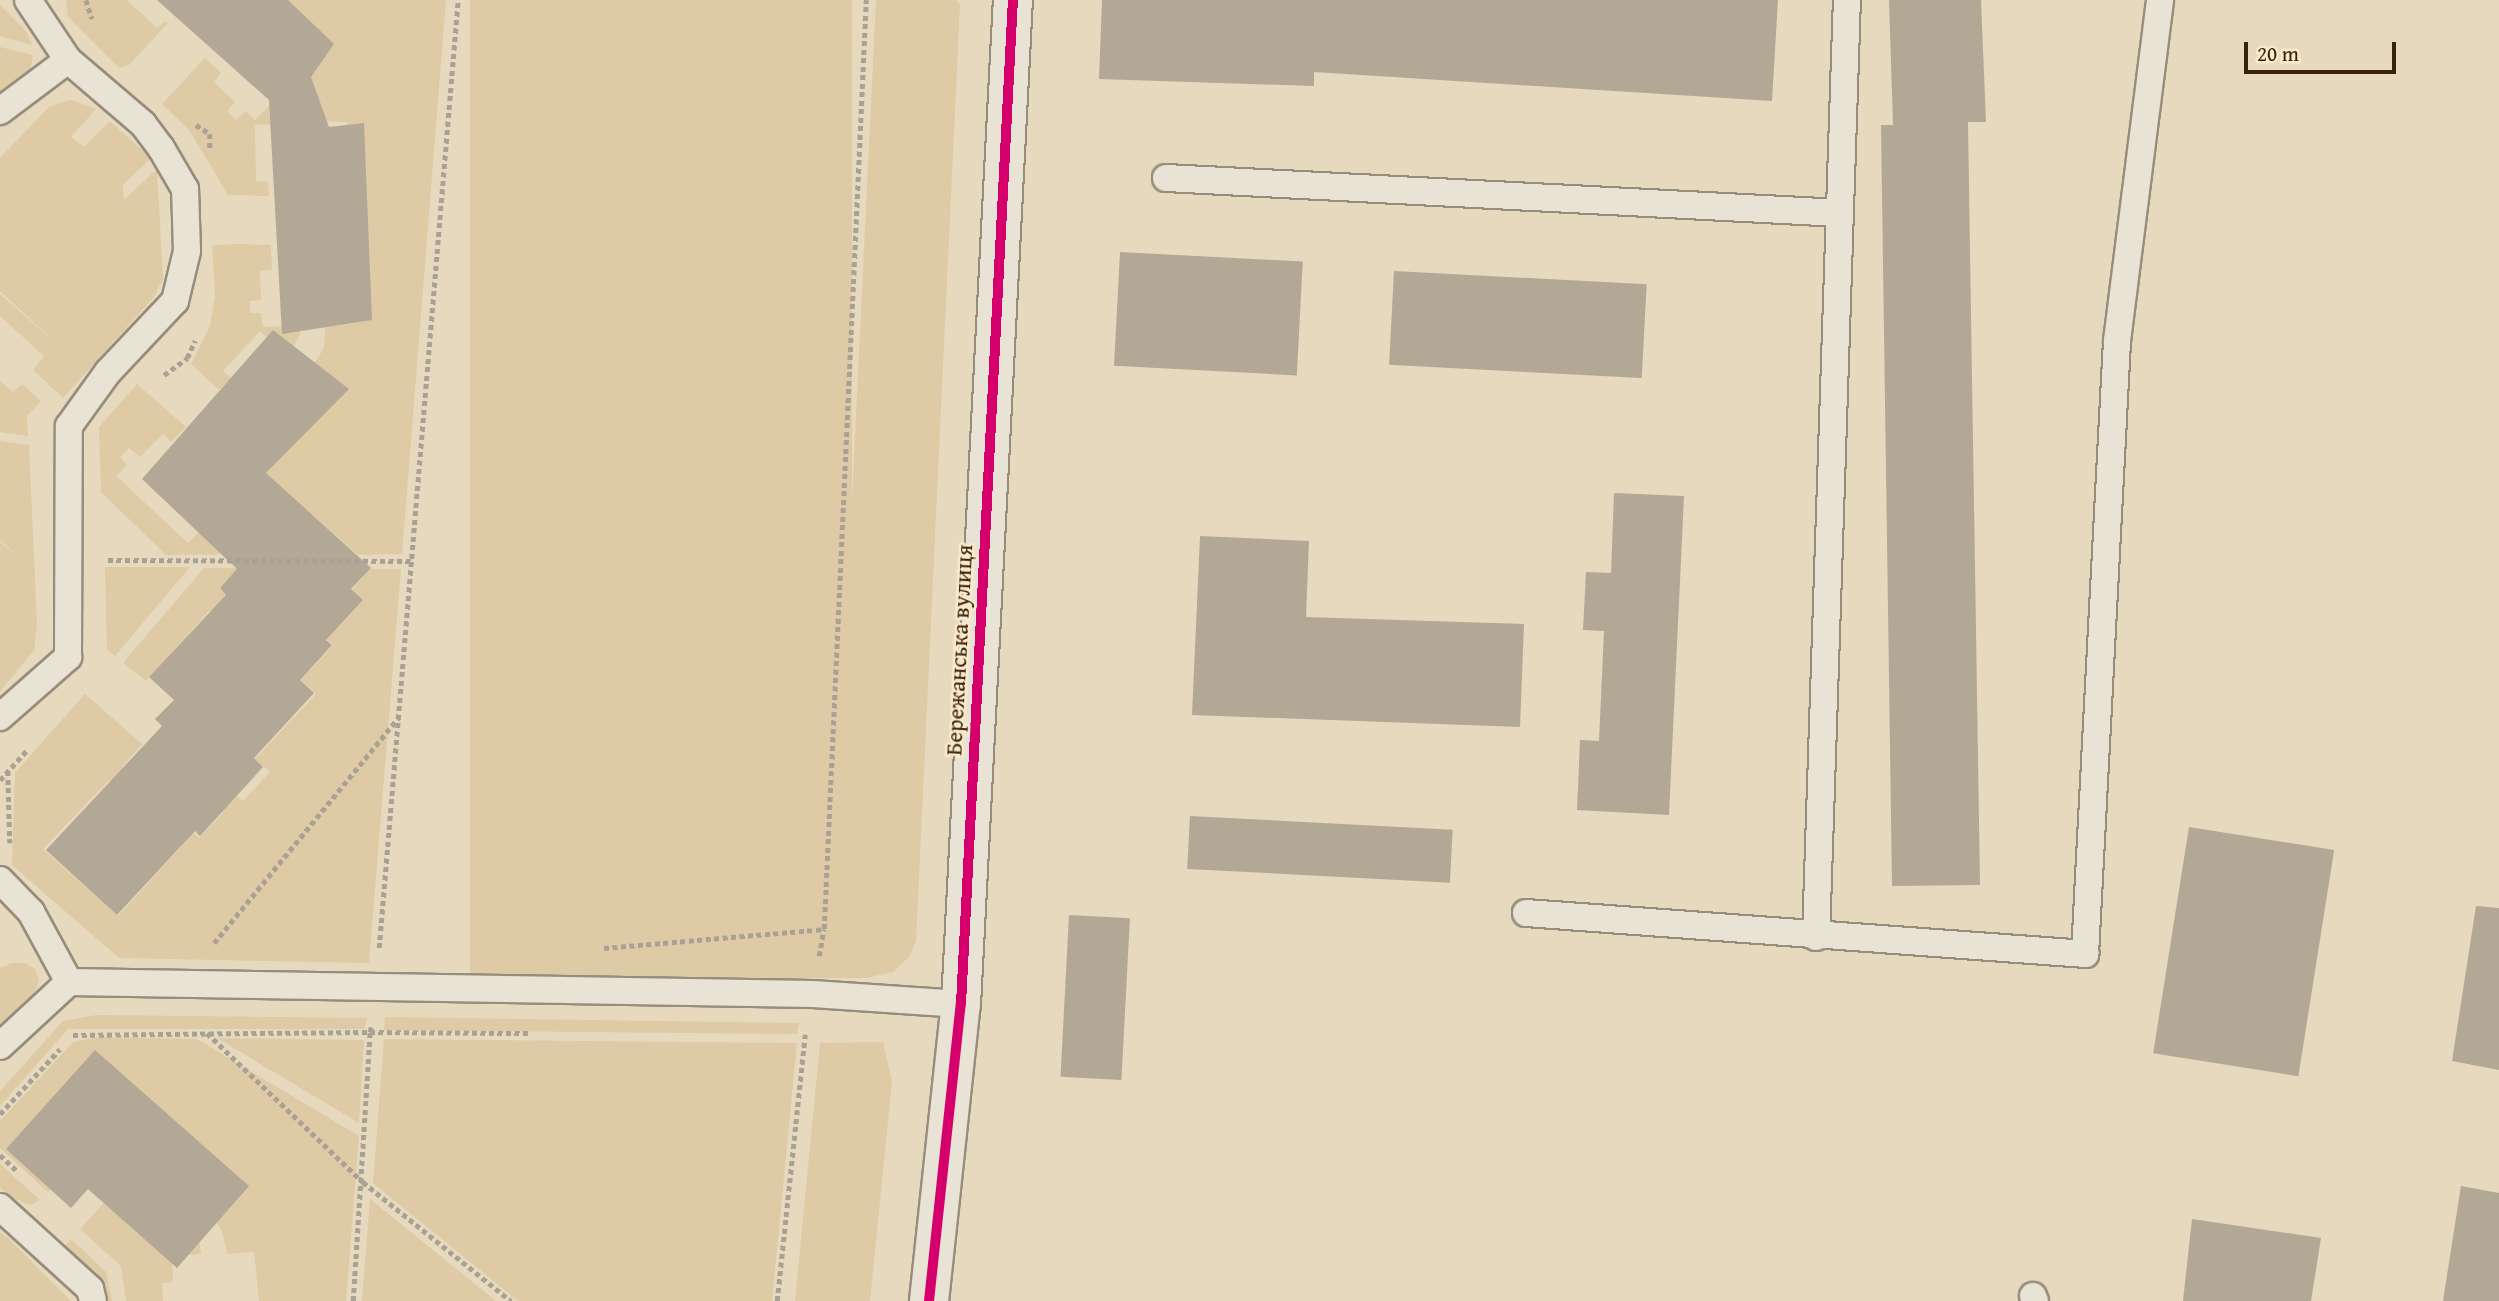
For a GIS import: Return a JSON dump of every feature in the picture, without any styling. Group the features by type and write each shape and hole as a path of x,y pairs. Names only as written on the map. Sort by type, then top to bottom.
{"street":[{"name":"Бережанська вулиця","path":"929,1301 961,1004 1013,0"}],"lane":[{"path":"0,717 68,657 69,426 108,372 175,301 187,251 185,190 161,148 143,124 68,60 28,0"},
{"path":"1816,937 1847,0"},
{"path":"1526,913 1816,937 2085,954 2116,341 2160,0"},
{"path":"0,111 68,60"},
{"path":"1166,178 1840,213"},
{"path":"0,880 31,912 69,982"},
{"path":"0,1046 69,982 813,994 961,1004"},
{"path":"0,1207 90,1289 93,1301"}],"path":[{"path":"379,953 458,0"},
{"path":"594,948 824,929 866,0"},
{"path":"99,560 412,561"},
{"path":"205,955 400,715"},
{"path":"8,770 10,849"},
{"path":"353,1301 363,1182 370,1032"},
{"path":"207,1033 363,1182 510,1301"},
{"path":"0,1114 74,1034 533,1033"},
{"path":"777,1301 806,1034 792,1034"}],"shaded area":[{"path":"66,0 127,0 157,28 165,21 168,23 129,65 119,68 68,17"},
{"path":"270,0 446,0 402,554 358,555 313,515 265,554 166,555 101,492 99,427 137,384 186,427 171,442 163,434 140,457 129,448 120,457 127,465 116,476 188,543 207,524 324,348 325,327 356,323 347,122 320,121"},
{"path":"470,0 852,0 852,978 470,978"},
{"path":"876,0 956,0 960,5 916,941 910,956 893,972 866,978 829,978"},
{"path":"0,5 26,31 32,45 0,36"},
{"path":"0,47 33,55 30,71 11,92 0,92"},
{"path":"205,58 221,73 214,82 235,102 227,111 236,120 246,111 255,120 281,94 294,123 255,125 256,181 268,182 269,196 228,195 190,131 162,104"},
{"path":"71,100 96,109 71,137 84,147 110,121 151,158 123,185 124,200 157,169 163,279 154,297 63,398 33,370 44,356 0,316 0,294 59,346 0,291 0,158 50,106"},
{"path":"212,245 271,245 272,270 260,271 261,300 250,301 250,313 261,313 263,327 301,326 300,334 289,356 260,331 223,371 231,378 219,390 191,364 210,326 215,296"},
{"path":"0,381 13,392 22,384 41,401 27,416 28,436 0,432"},
{"path":"0,441 29,445 37,624 34,650 0,692 0,542 20,558 0,540"},
{"path":"105,567 190,567 115,656 107,649"},
{"path":"204,568 240,568 220,587 235,604 219,619 209,611 146,681 123,663"},
{"path":"370,569 401,569 369,963 119,958 12,865 15,773 85,694 142,744 122,767 127,771 116,785 109,780 43,849 118,916 182,846 178,842 189,829 199,838 223,813 214,803 227,788 243,801 270,772 255,759 316,694 293,673 302,664 310,670 333,645 317,630 329,617 340,626 363,600 352,590"},
{"path":"12,963 26,963 35,969 39,981 30,1004 0,1034 0,968"},
{"path":"97,1015 367,1018 364,1029 68,1029 0,1106 0,1091 63,1021"},
{"path":"385,1017 799,1023 797,1034 384,1030"},
{"path":"98,1037 197,1039 359,1136 346,1301 259,1301 254,1252 227,1254 222,1230 204,1207 76,1162 48,1192 0,1148 0,1121 73,1042"},
{"path":"217,1038 364,1040 359,1123"},
{"path":"384,1039 797,1043 772,1301 518,1301 373,1183"},
{"path":"883,1042 892,1082 870,1301 795,1301 820,1043"},
{"path":"0,1164 40,1200 30,1205 10,1197 0,1187"},
{"path":"112,1194 199,1239 201,1254 172,1256 173,1282 162,1283 163,1301 126,1301 121,1266 80,1229"},
{"path":"370,1199 496,1301 362,1301"},
{"path":"0,1233 8,1238 71,1301 0,1301"},
{"path":"71,1239 106,1272 112,1301 104,1301 98,1278 64,1247"}],"building":[{"path":"157,0 288,0 334,44 311,77 329,127 364,123 372,320 282,334 269,100"},
{"path":"1102,0 1778,0 1772,101 1314,72 1314,86 1099,79"},
{"path":"1889,0 1981,0 1986,122 1968,122 1980,885 1892,886 1881,125 1893,125"},
{"path":"1120,252 1303,262 1297,375 1114,366"},
{"path":"1394,271 1647,284 1642,378 1389,365"},
{"path":"273,330 349,389 266,473 371,568 351,589 363,600 326,640 332,645 300,680 314,693 254,758 263,767 200,836 195,831 117,915 46,850 162,726 155,719 174,700 149,677 226,595 220,588 237,569 142,479"},
{"path":"1614,493 1684,496 1669,815 1577,810 1580,740 1599,741 1604,631 1583,630 1586,572 1611,573"},
{"path":"1200,536 1309,541 1306,617 1524,624 1520,727 1192,715"},
{"path":"1190,816 1453,830 1450,883 1187,869"},
{"path":"2189,827 2334,850 2298,1076 2153,1053"},
{"path":"2476,906 2499,908 2499,1070 2452,1061"},
{"path":"1069,915 1130,918 1121,1080 1061,1077"},
{"path":"95,1050 249,1186 177,1268 88,1189 71,1208 6,1149"},
{"path":"2461,1186 2499,1193 2499,1301 2443,1301"},
{"path":"2192,1219 2321,1238 2311,1301 2183,1301"}],"cycle path":[{"path":"929,1301 961,1004 1013,0"}]}
